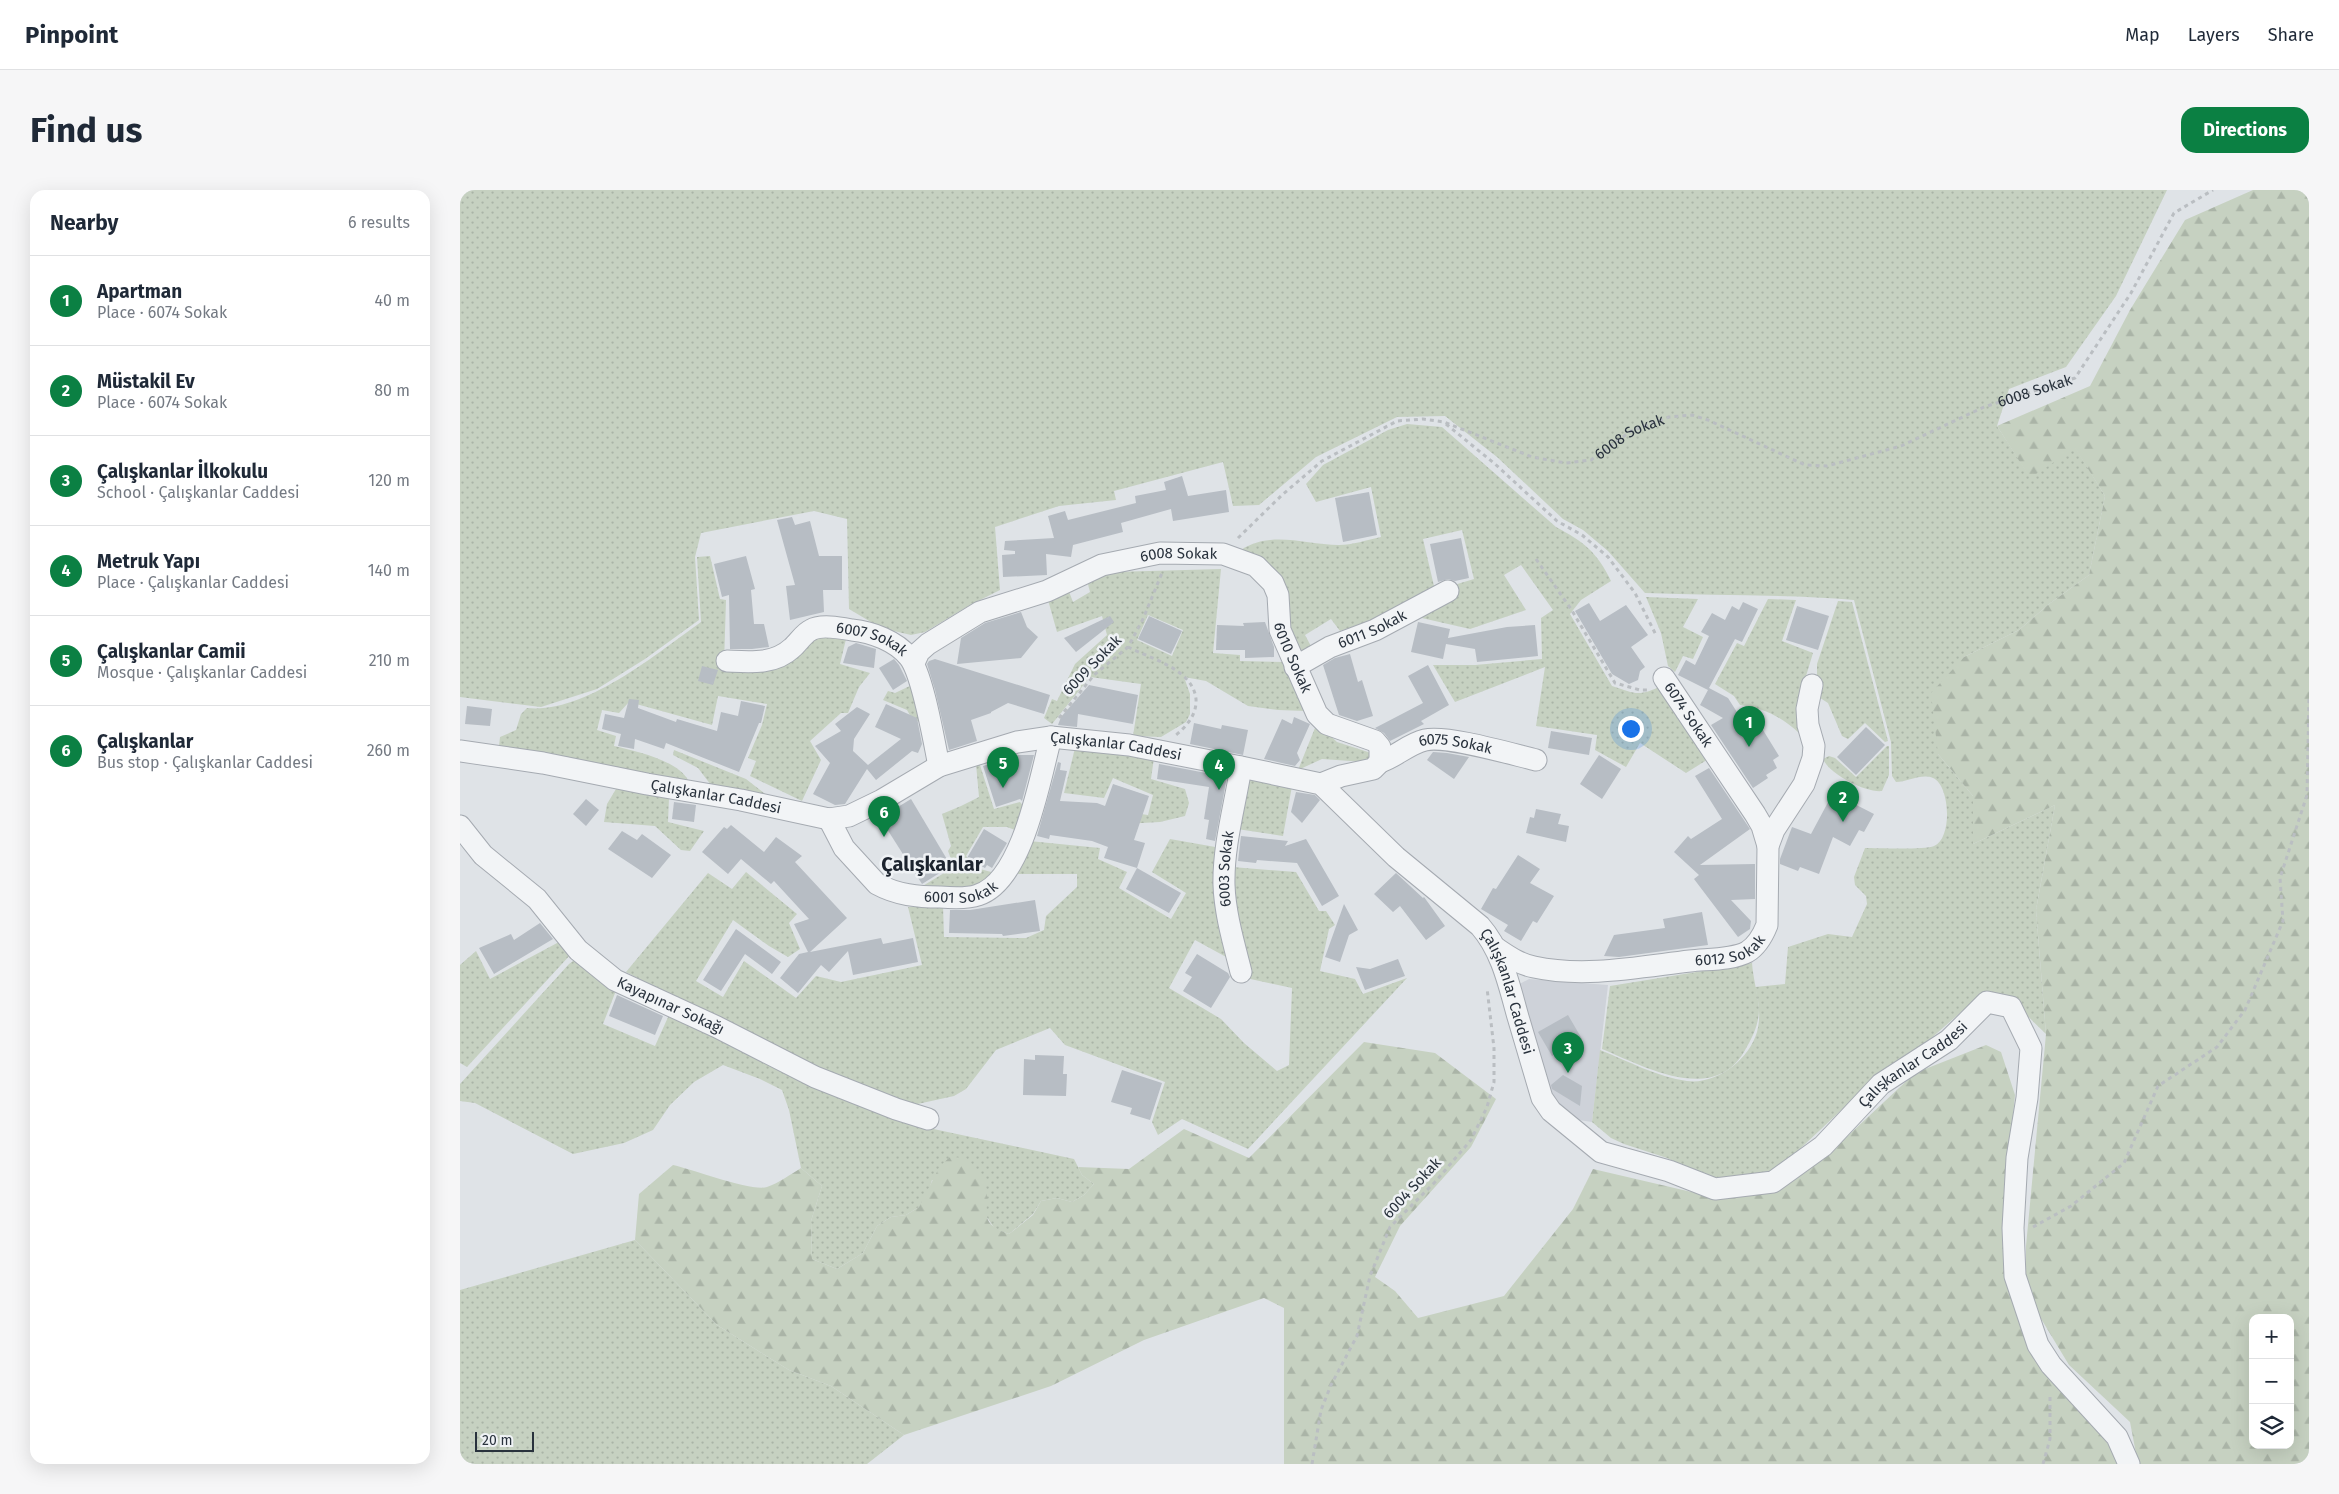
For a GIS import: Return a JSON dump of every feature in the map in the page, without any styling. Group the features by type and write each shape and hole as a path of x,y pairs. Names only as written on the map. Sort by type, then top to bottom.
{"street":[{"name":"6008 Sokak","path":"914,663 918,652 928,644 980,612 1046,591 1102,565 1160,553 1212,552"},
{"name":"6010 Sokak","path":"1212,552 1246,561 1265,574 1273,583 1278,595 1280,630 1321,720 1327,724 1375,741 1380,747 1380,762"},
{"name":"6011 Sokak","path":"1296,667 1330,648 1375,630 1448,592"},
{"name":"6007 Sokak","path":"727,661 758,662 778,658 790,650 811,629 839,628 874,635 895,644 914,663 930,720 939,766"},
{"name":"6074 Sokak","path":"1664,678 1755,814 1762,826 1768,846"},
{"name":"6012 Sokak","path":"1496,948 1521,963 1532,967 1601,971 1720,958 1745,953 1758,941 1766,924 1768,846 1774,830 1804,784 1809,772 1814,746 1808,725 1808,709 1812,685"},
{"name":"Çalışkanlar Caddesi","path":"460,751 543,763 656,786 741,800 829,819 849,816 866,808 939,766 1017,742 1051,737 1156,750 1321,784 1396,856 1480,926 1496,948 1510,986 1542,1098 1551,1111 1601,1152 1669,1171 1715,1189 1773,1182 1823,1146 1881,1084 1949,1040 1987,1002 2010,1007 2030,1048 2027,1098 2017,1158 2014,1238 2015,1276 2038,1345 2051,1365 2117,1437 2129,1464"},
{"name":"6001 Sokak","path":"829,819 844,848 877,884 883,888 914,896 978,896 1002,880 1019,850 1051,737"},
{"name":"6075 Sokak","path":"1321,784 1341,776 1373,769 1380,762 1393,757 1411,744 1438,739 1536,760"},
{"name":"6003 Sokak","path":"1241,766 1225,858 1224,884 1225,902 1241,972"},
{"name":"Kayapınar Sokağı","path":"460,826 483,855 537,898 578,950 615,980 717,1026 815,1077 928,1119"}],"path":[{"name":"6008 Sokak","path":"1212,552 1233,543 1282,495 1329,457 1397,421 1423,419 1444,422 1532,457 1566,463 1591,460 1631,431 1669,417 1692,415 1805,465 1828,466 1901,446 1984,407 2075,378 2131,293 2174,213 2213,190"},
{"path":"1444,422 1495,464 1557,521 1582,535 1608,557 1635,593 1656,635"},
{"name":"6009 Sokak","path":"1051,737 1060,716 1094,675 1128,648 1143,619 1170,553"},
{"name":"6074 Sokak","path":"1536,560 1570,609 1615,683 1647,690 1664,678"},
{"path":"1128,648 1172,669 1191,683 1195,693 1195,712 1191,719 1183,729 1156,750"},
{"path":"2014,1238 2071,1206 2124,1163 2158,1086 2217,1048 2245,1010 2283,921 2280,878 2307,795 2309,698"},
{"name":"6004 Sokak","path":"1312,1464 1321,1410 1331,1384 1357,1336 1370,1276 1390,1227 1435,1182 1471,1140 1487,1107 1494,1082 1494,1048 1487,982"},
{"path":"2043,1464 2050,1438 2051,1365"}],"shaded area":[{"path":"1529,979 1608,985 1592,1122 1572,1119 1556,1108 1514,987"}],"green space":[{"path":"460,190 2167,190 2116,296 2066,367 2009,389 1997,426 2030,477 2075,447 2105,496 2089,575 2049,604 2019,630 1964,657 1938,754 1973,796 1973,844 2055,805 2036,910 2046,1034 2010,999 1991,994 1969,1005 1928,1041 1882,1072 1787,1161 1759,1177 1722,1179 1696,1172 1667,1158 1611,1138 1592,1122 1600,1050 1654,1072 1687,1081 1709,1079 1720,1075 1739,1061 1747,1052 1757,1032 1759,1010 1755,987 1785,984 1788,947 1828,934 1852,937 1867,904 1866,896 1855,885 1854,877 1865,848 1934,846 1940,841 1947,823 1946,800 1939,783 1933,778 1919,777 1896,782 1892,776 1891,742 1854,600 1645,593 1608,551 1583,530 1563,519 1497,457 1445,416 1397,417 1316,457 1259,505 1233,506 1223,462 1114,491 1116,500 1059,506 995,527 1000,590 970,605 925,632 911,635 881,628 849,609 847,519 814,511 701,533 695,557 699,620 645,659 597,689 541,707 460,697"},
{"path":"2253,190 2309,190 2309,1464 2138,1464 2130,1422 2069,1365 2040,1317 2026,1286 2026,1246 2046,1034 2036,910 2055,805 1973,844 1973,796 1938,754 1931,693 1964,657 2019,630 2049,604 2089,575 2105,496 2075,448 2030,478 1997,426 2090,386 2130,310 2185,220"},
{"path":"1407,424 1442,427 1556,527 1582,543 1595,555 1611,581 1581,600 1570,614 1612,686 1627,691 1643,693 1663,685 1710,758 1686,773 1640,743 1626,767 1595,750 1597,735 1536,726 1545,667 1455,702 1433,665 1475,665 1542,659 1541,618 1553,610 1521,565 1504,575 1526,610 1470,629 1413,616 1454,585 1474,579 1462,530 1423,539 1434,586 1404,605 1375,619 1340,631 1331,619 1305,635 1312,648 1301,656 1285,618 1241,550 1265,541 1289,540 1339,545 1381,537 1371,487 1316,502 1306,484 1323,465 1388,430"},
{"path":"710,556 720,599 726,600 724,664 823,634 847,635 840,664 870,673 859,687 848,713 841,713 810,741 821,760 802,801 750,776 756,761 748,758 762,725 767,704 718,696 712,725 629,702 619,713 602,710 597,730 616,736 614,746 655,757 675,767 688,780 686,784 631,770 499,746 500,737 516,730 521,714 527,708 549,707 572,702 596,692 641,665 701,622 697,557"},
{"path":"1221,569 1213,653 1240,655 1240,661 1284,662 1306,711 1248,706 1206,681 1184,677 1190,694 1190,714 1186,722 1161,737 1133,736 1141,684 1090,677 1052,724 1044,718 1052,699 1057,701 1075,664 1107,635 1102,616 1057,632 1048,600 1068,589 1073,602 1090,592 1087,580 1113,572","holes":["1148,615 1183,630 1172,656 1137,640"]},
{"path":"1646,597 1698,599 1683,627 1703,637 1693,659 1683,656 1675,672 1668,666 1661,633"},
{"path":"1768,599 1796,600 1782,641 1813,653 1803,686 1800,734 1772,714 1757,708 1740,705 1734,696 1715,684 1737,643 1744,646"},
{"path":"1838,601 1852,602 1888,741 1885,742 1865,723 1848,739 1842,736 1828,703 1817,696 1817,664"},
{"path":"914,684 925,724 912,719 907,710 883,700 888,691 895,693"},
{"path":"1317,723 1337,742 1368,752 1372,755 1371,760 1365,762 1322,759 1298,770"},
{"path":"1889,746 1889,775 1882,791 1858,786 1832,771 1823,759 1829,756 1835,758 1856,777"},
{"path":"1075,748 1154,758 1151,779 1185,789 1189,803 1185,816 1160,822 1123,824 1127,812 1148,815 1153,795 1113,778 1104,798 1064,793"},
{"path":"674,750 746,779 769,797 714,789 698,768 673,755"},
{"path":"979,762 994,809 1020,802 1025,808 1015,830 1007,827 983,827 966,856 980,869 995,873 966,891 921,887 954,867 948,851 951,846 942,814 979,797 976,764"},
{"path":"1246,777 1292,786 1283,836 1237,829"},
{"path":"616,789 669,798 668,822 704,831 690,851 681,850 655,826 604,822 607,804"},
{"path":"1170,839 1221,848 1228,958 1195,940 1169,988 1221,1019 1244,1043 1277,1071 1289,1065 1292,988 1246,978 1231,903 1232,867 1296,872 1319,911 1326,911 1335,925 1329,929 1320,971 1355,979 1363,994 1407,978 1248,1149 1182,1119 1158,1135 1152,1122 1165,1082 1065,1045 1050,1028 996,1050 966,1089 954,1096 913,1105 817,1071 626,972 708,873 732,889 746,872 797,914 789,923 800,949 788,957 733,920 696,981 723,997 744,961 796,998 816,976 841,982 922,965 908,907 943,905 944,937 1026,938 1044,930 1046,916 1077,887 1077,874 1016,874 1029,841 1100,848 1098,859 1127,872 1119,888 1171,919 1186,893 1152,872"},
{"path":"559,942 572,953 467,1067 460,1063 460,965 476,951 490,979"},
{"path":"580,956 617,988 603,1024 655,1046 669,1015 910,1124 1074,1159 1082,1175 1094,1184 1084,1195 1072,1202 1057,1198 1041,1201 1033,1214 1009,1234 995,1229 986,1216 932,1180 928,1194 919,1207 906,1215 891,1217 877,1226 863,1253 837,1269 812,1259 811,1221 822,1186 801,1168 789,1110 782,1090 760,1079 723,1065 694,1082 670,1105 653,1130 624,1143 573,1154 475,1103 460,1101 460,1084 569,964"},
{"path":"1752,963 1758,998 1758,1020 1744,1052 1731,1068 1714,1076 1696,1079 1677,1077 1637,1064 1602,1049 1610,986"},
{"path":"1364,1042 1435,1053 1496,1099 1471,1147 1400,1226 1375,1277 1395,1291 1418,1318 1504,1296 1573,1209 1593,1169 1713,1197 1776,1190 1838,1145 1915,1073 1986,1045 2001,1052 2015,1095 2005,1199 2011,1286 2120,1464 1284,1464 1284,1308 1264,1298 1144,1340 1051,1386 904,1435 831,1386 789,1370 717,1325 635,1240 639,1194 673,1165 760,1188 776,1183 801,1168 822,1186 811,1221 812,1259 837,1269 863,1253 877,1226 891,1217 906,1215 919,1207 940,1166 950,1157 966,1158 980,1173 987,1192 986,1213 988,1219 998,1229 1009,1234 1033,1215 1041,1201 1057,1198 1072,1202 1084,1195 1094,1184 1082,1175 1078,1167 1129,1169 1184,1129 1249,1158"},
{"path":"635,1240 717,1325 789,1370 831,1386 904,1435 867,1464 460,1464 460,1290"}],"building":[{"path":"1182,476 1188,496 1226,490 1229,512 1173,521 1171,509 1121,523 1123,532 1073,545 1071,557 1046,554 1047,575 1003,577 1002,555 1015,554 1015,551 1004,550 1005,541 1054,538 1048,516 1065,511 1068,520 1136,503 1135,496 1166,490 1164,482"},
{"path":"1369,492 1377,535 1343,542 1335,498"},
{"path":"792,517 795,525 810,521 819,556 842,556 842,590 823,590 824,612 790,620 786,586 795,585 777,520"},
{"path":"1461,538 1469,578 1455,581 1448,579 1438,582 1430,544"},
{"path":"746,556 755,589 751,590 754,624 764,624 769,647 730,649 729,595 722,597 714,564"},
{"path":"1743,602 1758,609 1742,642 1735,639 1709,688 1728,698 1742,720 1748,717 1750,721 1755,717 1779,756 1773,760 1777,768 1766,775 1768,778 1753,788 1711,725 1723,718 1700,705 1708,690 1678,675 1686,660 1695,665 1709,636 1701,632 1712,613 1725,620 1732,606 1739,610"},
{"path":"1589,603 1600,621 1626,605 1648,635 1631,647 1645,667 1640,671 1638,680 1629,684 1612,674 1575,611"},
{"path":"1797,606 1829,616 1818,650 1786,640"},
{"path":"1021,612 1027,627 1038,637 1021,658 957,664 961,638 985,623"},
{"path":"1110,616 1114,622 1076,652 1064,638"},
{"path":"1149,616 1182,631 1171,654 1138,639"},
{"path":"1265,622 1274,647 1274,657 1245,658 1245,650 1216,650 1217,625 1244,626 1243,623"},
{"path":"1418,622 1450,629 1448,638 1507,627 1535,625 1538,656 1477,662 1475,649 1446,644 1443,659 1411,652"},
{"path":"856,643 876,649 874,668 843,663 848,647"},
{"path":"1350,654 1358,682 1362,680 1373,716 1357,721 1339,715 1323,665 1335,658"},
{"path":"894,659 907,681 893,690 879,668"},
{"path":"935,659 1050,695 1044,714 1008,703 991,713 971,720 977,741 949,750 927,664"},
{"path":"1428,665 1449,705 1421,721 1424,724 1390,741 1384,733 1375,728 1423,703 1408,676"},
{"path":"702,666 718,670 713,685 698,681"},
{"path":"1089,685 1138,695 1133,724 1078,714 1077,727 1058,725 1061,717"},
{"path":"629,699 639,700 638,708 676,722 677,719 717,731 721,712 738,716 741,701 765,706 761,723 759,723 739,772 666,743 664,749 635,739 634,749 618,746 621,734 602,729 605,714 624,718"},
{"path":"886,704 917,718 922,744 918,753 912,751 876,780 867,769 845,804 835,805 813,794 830,763 815,746 841,731 835,724 857,707 870,714 854,739 853,751 868,765 901,739 875,727"},
{"path":"467,706 492,709 490,726 465,724"},
{"path":"1294,717 1310,724 1297,753 1300,760 1295,766 1264,759 1282,719 1292,724"},
{"path":"1194,723 1221,729 1222,725 1248,730 1243,755 1190,744"},
{"path":"1866,727 1885,745 1856,775 1837,757"},
{"path":"1551,731 1592,738 1589,755 1548,748"},
{"path":"1433,752 1469,757 1454,779 1427,760"},
{"path":"1018,755 1034,755 1022,801 1020,799 996,807 983,766"},
{"path":"1599,755 1621,769 1602,799 1580,784"},
{"path":"1058,762 1061,763 1060,770 1067,771 1060,801 1097,803 1105,806 1113,784 1149,796 1134,840 1145,843 1137,868 1104,858 1108,847 1092,841 1050,835 1049,839 1037,836"},
{"path":"1159,764 1227,777 1215,841 1206,839 1209,820 1204,819 1209,787 1157,779"},
{"path":"1709,768 1750,829 1700,865 1755,864 1755,899 1731,900 1751,921 1750,929 1738,937 1694,879 1699,875 1674,852 1688,836 1691,839 1722,819 1695,776"},
{"path":"1296,792 1315,795 1320,800 1302,823 1291,812"},
{"path":"1833,793 1874,814 1864,832 1859,830 1850,846 1833,837 1819,874 1800,867 1798,871 1780,864 1780,859 1792,827 1811,834"},
{"path":"586,799 599,810 586,826 573,814"},
{"path":"911,799 951,866 922,884 880,818"},
{"path":"674,802 696,805 694,822 672,819"},
{"path":"1536,809 1561,814 1558,824 1569,826 1566,842 1526,833 1530,817 1534,818"},
{"path":"731,825 764,852 776,837 802,856 795,862 847,918 810,952 881,938 883,944 913,938 918,962 853,975 848,951 829,972 821,965 798,993 780,978 799,954 808,952 794,924 809,919 774,881 771,884 741,859 728,874 702,852 724,827 727,829"},
{"path":"984,829 1007,843 992,868 987,865 985,868 967,858"},
{"path":"622,831 637,840 642,834 671,855 652,878 608,849"},
{"path":"1241,836 1288,841 1285,846 1306,839 1339,896 1322,906 1297,863 1257,860 1256,863 1238,861"},
{"path":"1518,855 1540,869 1530,883 1554,896 1537,923 1533,921 1521,941 1504,931 1508,925 1481,909 1493,888 1496,889"},
{"path":"1137,868 1181,893 1169,913 1126,889"},
{"path":"1396,873 1424,897 1445,926 1426,940 1400,906 1393,912 1374,894"},
{"path":"1035,900 1040,931 1003,936 1002,934 949,933 950,910 970,910"},
{"path":"1344,904 1358,930 1349,935 1340,962 1325,957"},
{"path":"1702,912 1708,945 1619,957 1604,956 1614,935 1665,928 1663,919"},
{"path":"540,923 553,939 494,974 479,948 511,934 514,940"},
{"path":"736,929 781,962 772,974 745,954 721,991 703,980"},
{"path":"1197,954 1228,973 1230,977 1211,1008 1183,991 1192,977 1185,973"},
{"path":"1398,959 1405,976 1365,990 1356,967 1370,969"},
{"path":"617,995 663,1016 655,1035 609,1016"},
{"path":"1568,1015 1582,1039 1552,1056 1538,1032"},
{"path":"1035,1055 1064,1056 1063,1074 1067,1074 1066,1096 1023,1095 1024,1059 1035,1060"},
{"path":"1122,1070 1162,1083 1150,1120 1130,1114 1132,1108 1111,1102"},
{"path":"1563,1075 1582,1086 1580,1106 1552,1089 1551,1085"}],"place":[{"name":"Apartman","path":"1749,747"},
{"name":"Çalışkanlar Camii","path":"1003,788"},
{"name":"Metruk Yapı","path":"1219,790"},
{"name":"Müstakil Ev","path":"1843,822"},
{"name":"Çalışkanlar","path":"884,837"},
{"name":"Çalışkanlar İlkokulu","path":"1568,1073"}],"district":[{"name":"Çalışkanlar","path":"932,864"}]}
